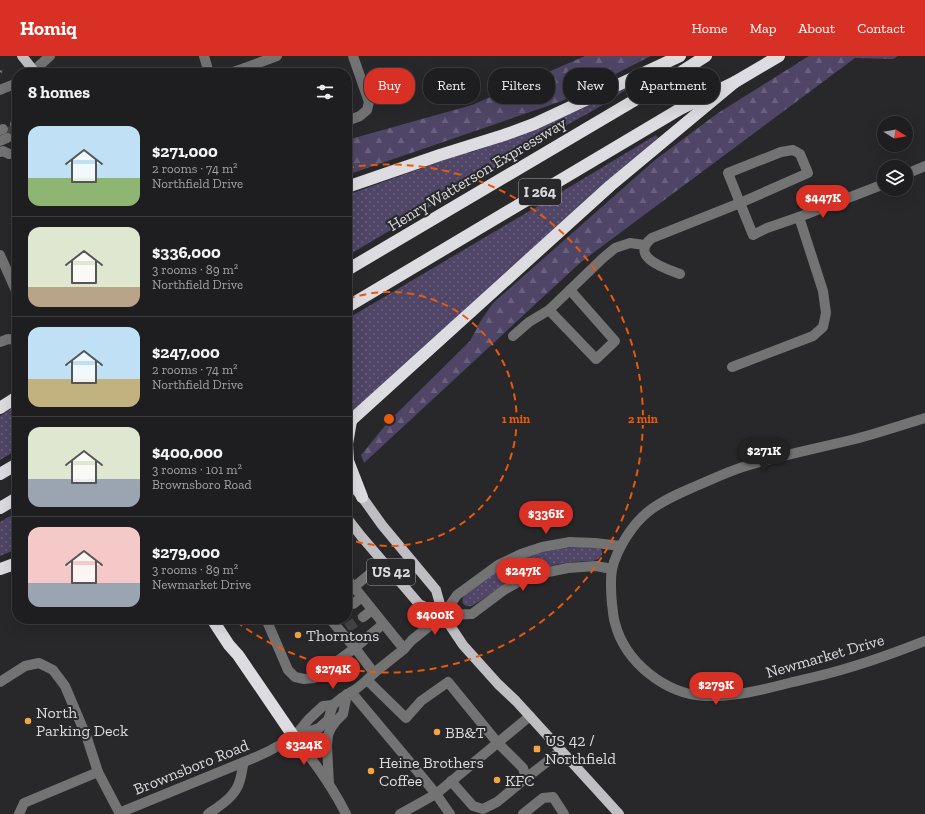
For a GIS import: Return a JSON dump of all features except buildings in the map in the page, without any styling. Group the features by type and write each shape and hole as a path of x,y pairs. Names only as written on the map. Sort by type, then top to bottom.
{"highway":[{"path":"352,185 534,124 680,56"},
{"name":"Henry Watterson Expressway","path":"352,267 662,84 706,56"},
{"name":"I 264","path":"352,303 680,109 735,82 779,56"},
{"path":"352,419 610,186 735,82"},
{"path":"0,408 12,400"},
{"path":"0,474 12,467"},
{"path":"352,471 362,497"},
{"path":"0,508 12,501"},
{"path":"0,569 12,564"},
{"path":"0,569 12,568"},
{"path":"215,624 294,737"}],"main road":[{"path":"22,56 31,68"},
{"name":"US 42","path":"352,486 436,590 443,615 463,645 498,684 516,700 614,812"},
{"name":"US 42","path":"352,524 419,604 443,615"}],"street":[{"path":"38,68 50,56"},
{"path":"204,56 208,68"},
{"path":"252,68 277,56"},
{"path":"352,119 360,116 367,110 369,102 353,56"},
{"path":"0,90 12,86"},
{"path":"680,274 659,266 650,260 645,254 644,250 648,241 652,238 740,203 808,173 800,154 793,150 781,152 728,173 740,203 754,234 766,228 877,187"},
{"path":"913,171 925,166"},
{"path":"732,367 813,336 823,327 826,313 823,291 799,217"},
{"path":"513,336 529,322 549,310 615,248 630,243 645,245"},
{"path":"0,254 12,282"},
{"path":"549,310 596,359 615,341 570,290"},
{"name":"Newmarket Drive","path":"925,418 855,439 758,462 725,473 674,496 649,512 639,521 621,546 612,569 611,586 615,623 622,642 641,666 657,679 672,688 704,696 728,695 766,689 842,670 882,658 925,641"},
{"name":"Brownsboro Road","path":"120,813 244,762 269,751 294,737 309,719 323,706 333,705 404,649 412,640 443,615 457,595 498,565 521,554 542,547 570,542 621,546"},
{"path":"352,585 383,563"},
{"path":"443,615 472,614 504,590 520,581 538,574 568,568 596,566 612,569"},
{"path":"352,589 362,597 404,649"},
{"path":"353,604 362,597"},
{"path":"363,617 372,610"},
{"path":"268,624 288,670 295,677 304,679 314,678 355,648 384,624"},
{"path":"337,624 345,631 370,676 406,718 421,701 448,682 497,742 523,768 526,778"},
{"path":"0,682 25,666 39,663 53,670 65,686 87,738 98,772 120,813"},
{"path":"329,784 327,746 328,735 334,724 343,714 349,693"},
{"path":"349,693 436,794 446,813"},
{"path":"400,814 436,794 530,716"},
{"path":"294,737 311,757 329,784 346,814"},
{"path":"451,781 473,806 483,809 497,802 561,751"},
{"path":"208,814 229,799 240,782 244,762"},
{"path":"19,814 24,803 98,772"},
{"path":"523,814 543,798 553,797 564,814"}],"green space":[{"path":"585,56 651,56 618,73 618,68 563,68 562,101 555,103 555,69"},
{"path":"809,56 898,56 893,59 855,58 581,262 364,463 361,455 389,421 470,341 480,322 493,303 655,160 718,113"},
{"path":"624,86 626,87 626,89 618,95 618,89"},
{"path":"488,98 488,104 553,104 352,173 352,139 474,104 480,104 480,102"},
{"path":"589,104 604,104 352,253 352,193 464,153 472,152 511,138 586,107"},
{"path":"656,135 658,138 352,413 352,316"},
{"path":"12,408 12,453 0,460 0,416"},
{"path":"12,515 12,551 0,556 0,522"},
{"path":"581,547 600,548 602,555 593,561 563,563 534,571 502,586 472,606 467,606 462,601 464,596 486,578 496,571 519,560 531,555 556,549"}],"tunnel":[{"path":"5,134 12,131"},
{"path":"347,628 363,617"}],"place":[{"name":"Thorntons","path":"298,635"},
{"name":"North Parking Deck","path":"28,721"},
{"name":"BB&T","path":"437,732"},
{"name":"US 42 / Northfield","path":"537,749"},
{"name":"Heine Brothers Coffee","path":"371,771"},
{"name":"KFC","path":"497,780"}]}
